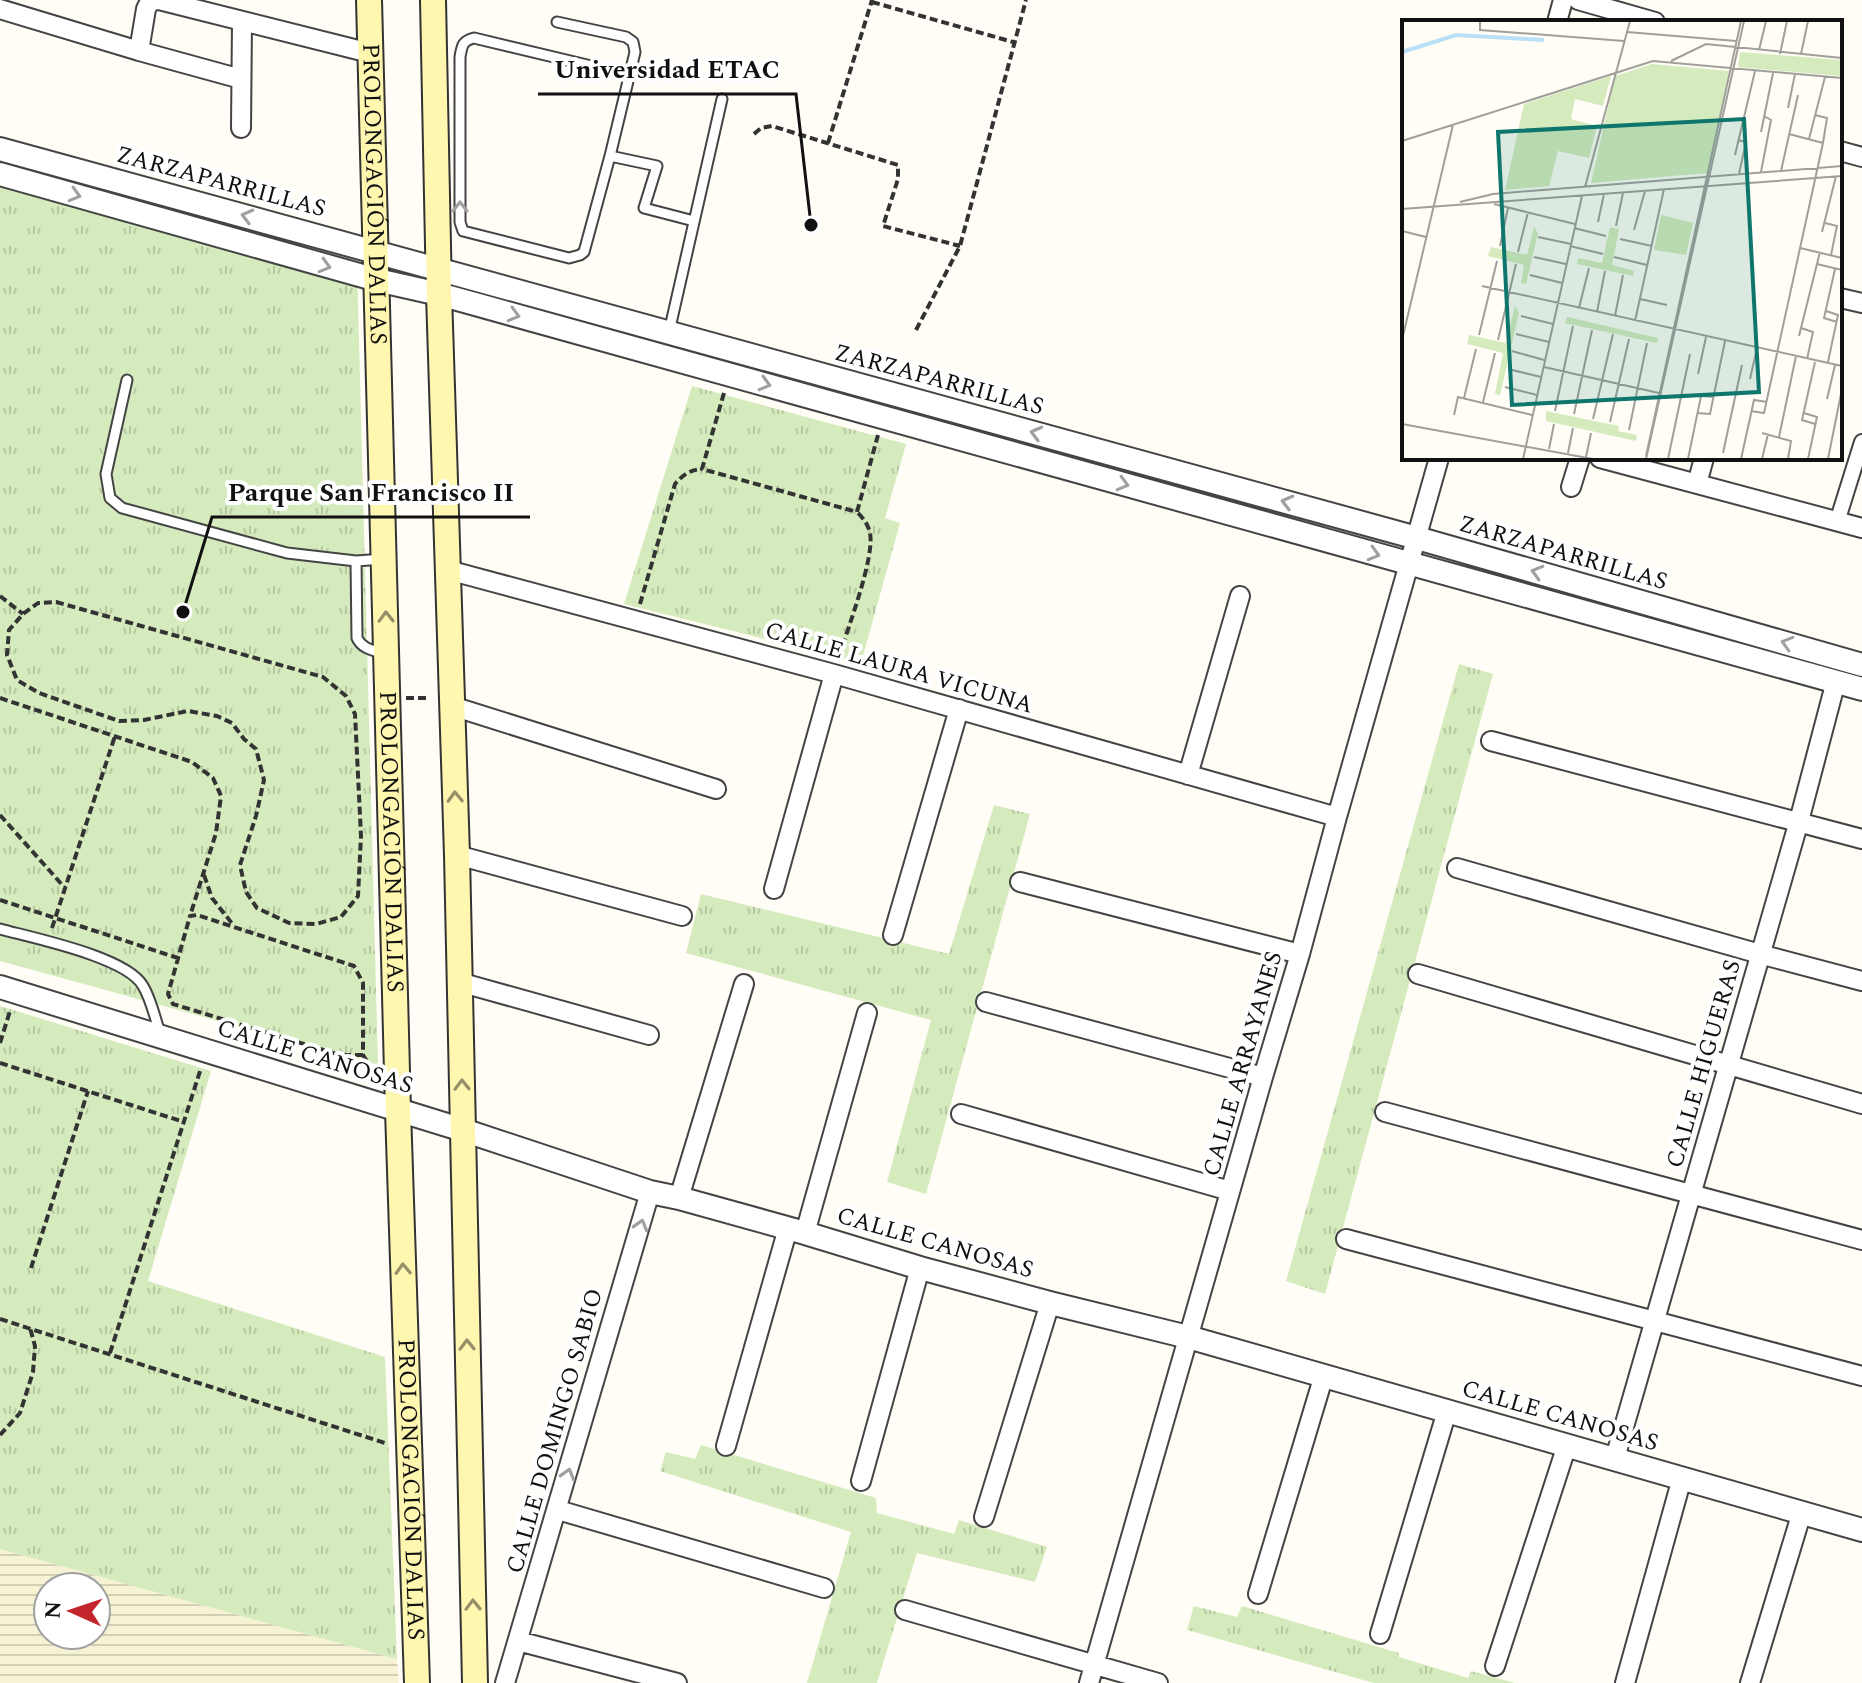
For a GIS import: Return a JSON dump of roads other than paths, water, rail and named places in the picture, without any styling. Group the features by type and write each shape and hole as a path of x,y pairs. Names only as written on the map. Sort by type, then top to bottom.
{"main road":[{"name":"PROLONGACIÓN DALIAS","path":"369,0 398,1110 417,1683"},
{"path":"433,0 457,855 475,1683"}],"street":[{"path":"139,51 146,9 150,1 159,0 370,53"},
{"path":"1558,20 1563,0"},
{"path":"1578,0 1648,20"},
{"path":"0,9 241,79"},
{"path":"241,128 242,22"},
{"name":"ZARZAPARRILLAS","path":"0,149 1417,538 1862,665"},
{"path":"1842,152 1862,157"},
{"name":"ZARZAPARRILLAS","path":"0,174 1862,689"},
{"path":"1842,298 1862,303"},
{"path":"1837,522 1862,442"},
{"name":"CALLE ARRAYANES","path":"1089,1683 1300,954 1438,460"},
{"path":"1571,487 1579,460"},
{"path":"1607,460 1862,528"},
{"path":"1697,484 1703,460"},
{"name":"CALLE LAURA VICUNA","path":"448,570 834,674 1337,817"},
{"path":"1188,775 1240,596"},
{"path":"774,889 834,674"},
{"name":"CALLE HIGUERAS","path":"1615,1458 1799,821 1836,681"},
{"path":"452,703 716,789"},
{"path":"893,935 959,709"},
{"path":"1491,741 1862,839"},
{"path":"457,855 682,916"},
{"path":"1457,868 1862,981"},
{"path":"1020,882 1300,954"},
{"path":"1418,974 1862,1104"},
{"path":"459,982 649,1035"},
{"path":"679,1198 744,984"},
{"name":"CALLE CANOSAS","path":"8,989 463,1130 650,1192 920,1268 1188,1337 1862,1530"},
{"path":"986,1002 1263,1077"},
{"path":"726,1446 867,1013"},
{"path":"1385,1112 1862,1240"},
{"path":"961,1114 1230,1191"},
{"name":"CALLE DOMINGO SABIO","path":"505,1683 650,1192"},
{"path":"1346,1239 1862,1376"},
{"path":"861,1481 920,1268"},
{"path":"984,1517 1050,1303"},
{"path":"1258,1594 1324,1375"},
{"path":"1380,1634 1447,1411"},
{"path":"1495,1666 1567,1445"},
{"path":"1625,1683 1682,1478"},
{"path":"558,1510 824,1588"},
{"path":"1750,1683 1802,1512"},
{"path":"905,1610 1158,1683"},
{"path":"518,1641 677,1683"}],"lane":[{"path":"557,22 626,37 633,42 635,52 584,252 569,258 463,231 460,222 460,57 466,40 474,38 629,75"},
{"path":"669,332 722,99"},
{"path":"610,156 657,166 644,208 694,221"},
{"path":"127,380 106,474 110,498 122,508 287,553 356,561 384,559"},
{"path":"356,561 357,638 364,647 387,655"},
{"path":"0,929 109,960 130,970 143,985 161,1036"}],"place":[{"name":"Universidad ETAC","path":"811,225"},
{"name":"Parque San Francisco II","path":"183,612"}]}
